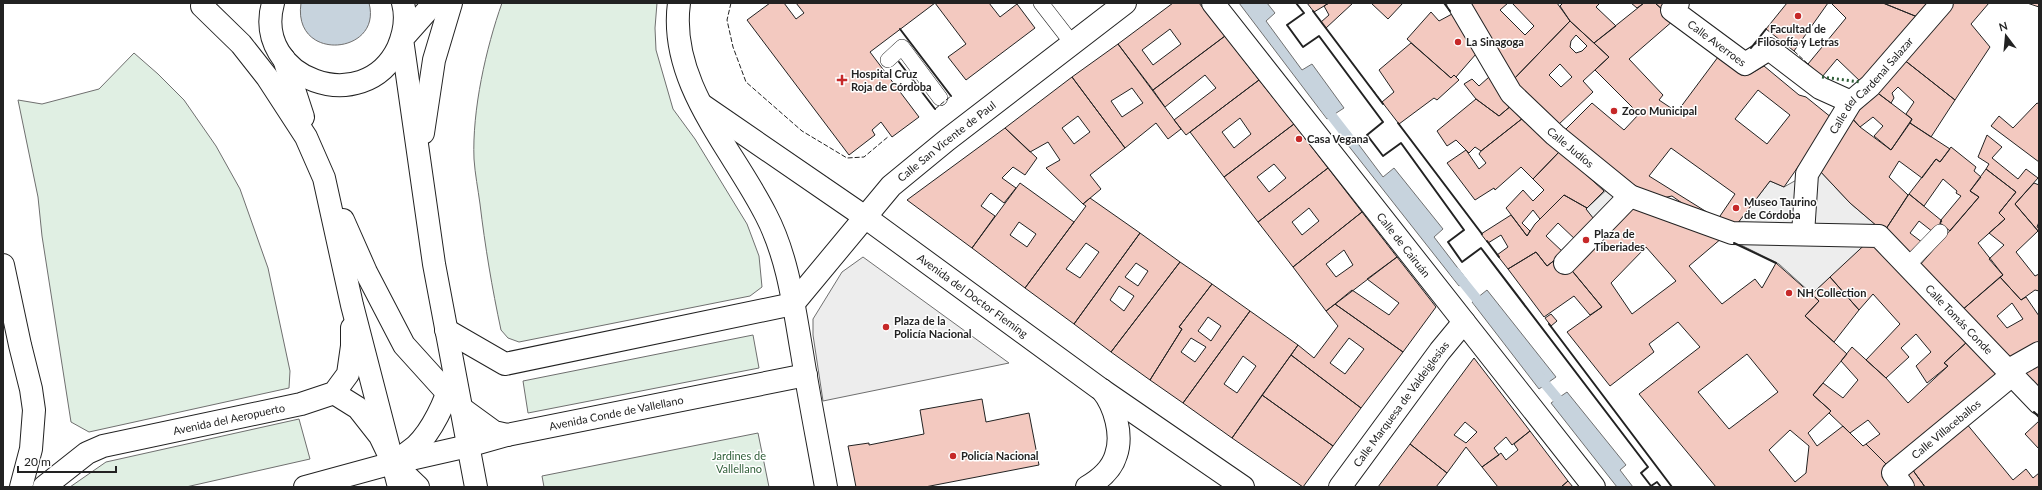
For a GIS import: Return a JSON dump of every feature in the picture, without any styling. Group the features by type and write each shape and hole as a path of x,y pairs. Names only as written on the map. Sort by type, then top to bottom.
{"street":[{"path":"273,3 271,17 272,34 278,50 284,59 294,70 307,78 320,84 335,86 349,85 363,81 387,64 402,39 434,3"},
{"path":"403,3 404,24 402,39 425,198 453,372 454,401 468,446 476,487"},
{"path":"425,198 423,130 434,60 451,3"},
{"path":"679,3 680,34 683,58 691,83 775,234 793,304 826,487"},
{"name":"Calle San Vicente de Paul","path":"793,304 891,186 947,140 1125,3"},
{"name":"Calle de Cairuán","path":"1213,3 1594,487"},
{"name":"Calle Judíos","path":"1458,3 1510,93 1555,135 1630,196 1732,233 1879,236"},
{"name":"Calle Averroes","path":"1678,3 1672,10 1745,64 1768,49 1820,88 1851,102"},
{"name":"Calle del Cardenal Salazar","path":"1803,234 1807,174 1851,102 1870,86 1942,3"},
{"path":"199,5 284,59 324,178 352,305 394,462 399,487"},
{"path":"199,5 241,44 267,77 306,137 366,272 404,345 454,401 494,432 507,435"},
{"name":"Avenida del Doctor Fleming","path":"702,105 865,217 1099,388 1243,487"},
{"path":"1565,263 1630,196"},
{"name":"Calle Tomás Conde","path":"1879,236 2039,403"},
{"path":"3,265 31,389 34,410 31,449 21,487"},
{"path":"446,330 505,364 793,304"},
{"path":"352,305 352,346 348,374 334,393 358,408 380,436 394,462 418,487"},
{"name":"Calle Marquesa de Valdeiglesias","path":"1340,487 1440,351 1464,322"},
{"path":"3,326 20,345"},
{"path":"2010,373 2039,353"},
{"name":"Calle Villaceballos","path":"1903,487 1893,473 2010,373"},
{"name":"Avenida Conde de Vallellano","path":"394,462 468,446 507,435 806,375"},
{"path":"1087,487 1096,482 1109,468 1116,455 1118,439 1113,410 1107,396 1099,388"},
{"name":"Avenida del Aeropuerto","path":"44,487 81,457 103,446 301,404 334,393"},
{"path":"305,487 394,462 417,445 436,417 454,401"}],"lane":[{"path":"1041,3 1072,43"},
{"path":"888,60 902,47 940,98"},
{"path":"1907,266 1940,232"}],"green space":[{"path":"502,3 657,3 655,28 656,50 673,109 695,139 747,224 759,256 762,287 750,296 519,342 508,338 501,330 489,267 474,159 475,120 481,80"},
{"path":"134,53 184,100 216,146 240,189 268,268 290,371 289,388 89,432 71,422 42,236 38,197 18,100 42,104 99,89"},
{"path":"753,335 759,368 528,413 523,381"},
{"path":"299,419 310,459 186,487 70,487 106,462"},
{"name":"Jardines de Vallellano","path":"758,433 769,487 544,487 542,476"}],"shaded area":[{"path":"301,3 369,3 370,20 363,33 351,42 337,45 322,43 310,36 302,22"},
{"path":"1239,3 1267,3 1275,13 1266,21 1302,70 1312,64 1344,108 1327,119"},
{"path":"1347,129 1383,177 1394,168 1443,229 1434,237 1467,280 1459,286 1340,135"},
{"path":"1819,170 1850,203 1884,232 1873,238 1812,294 1779,264 1729,239 1734,228 1770,181 1784,187 1807,174"},
{"path":"1613,184 1630,196 1596,223 1586,209"},
{"name":"Plaza de la Policía Nacional","path":"863,257 1009,363 823,401 813,335 813,319 842,272"},
{"path":"1487,290 1556,377 1539,389 1472,302"},
{"path":"1567,392 1626,465 1620,470 1633,487 1617,487 1551,403"}],"building":[{"name":"Hospital Cruz Roja de Córdoba","path":"770,3 784,3 796,19 804,13 796,3 935,3 870,52 919,117 892,137 881,122 872,130 875,135 849,155 747,20"},
{"name":"Hospital Cruz Roja de Córdoba","path":"935,3 989,3 1000,17 1017,4 1035,28 966,80 948,57 966,44"},
{"path":"1173,3 1199,3 1225,36 1153,90 1118,44","holes":["1170,29 1181,44 1153,65 1142,50"]},
{"path":"1307,3 1329,3 1314,12"},
{"path":"1329,3 1353,3 1326,28 1321,22 1329,15 1324,6"},
{"path":"1371,3 1403,3 1388,19"},
{"path":"1468,3 1508,3 1500,10 1525,35 1534,26 1512,3 1557,3 1570,21 1512,81"},
{"path":"1563,3 1600,3 1596,7 1616,26 1594,43 1570,21 1560,6"},
{"path":"1631,3 1644,3 1637,8"},
{"path":"1644,3 1655,3 1674,20 1629,59 1663,95 1659,100 1677,112 1718,57 1750,74 1764,66 1799,95 1806,97 1832,118 1784,187 1770,181 1734,228 1713,225 1672,196 1653,200 1565,130 1592,103 1624,130 1639,114 1595,70 1609,57 1594,43","holes":["1758,90 1790,115 1767,144 1735,119","1671,148 1735,194 1718,219 1649,176"]},
{"path":"1655,3 1669,3 1663,10"},
{"name":"Facultad de Filosofía y Letras","path":"1787,3 1828,3 1794,51 1766,29"},
{"path":"1831,3 1883,3 1920,18 1862,83 1837,59 1822,77 1808,64 1846,18"},
{"path":"1883,3 1932,3 1920,18"},
{"path":"1952,3 1989,3 1971,24 1990,47 1955,100 1903,59"},
{"path":"2027,3 2039,3 2039,7"},
{"path":"1431,12 1439,21 1452,14 1476,54 1456,77 1454,75 1451,78 1407,39"},
{"path":"1570,21 1609,57 1583,81 1593,92 1558,125 1512,81","holes":["1576,35 1587,46 1582,51 1576,53 1570,47 1571,41","1560,64 1572,77 1561,87 1549,75"]},
{"path":"1225,36 1259,80 1186,135 1174,120 1216,88 1205,75 1165,107 1153,90"},
{"path":"1411,43 1451,78 1454,75 1459,80 1437,100 1434,98 1399,124 1382,102 1394,92 1379,70"},
{"path":"1118,44 1181,129 1168,139 1156,123 1125,148 1072,77","holes":["1132,88 1143,103 1122,117 1111,101"]},
{"path":"1903,59 1955,100 1931,137 1910,123 1912,119 1906,114 1914,102 1898,87 1892,93 1894,98 1891,103 1875,91"},
{"path":"1072,77 1125,148 1090,175 1101,189 1083,204 1046,168 1060,160 1048,142 1030,152 1005,128","holes":["1078,116 1090,132 1074,144 1062,128"]},
{"path":"1489,77 1512,105 1499,116 1476,99 1464,84 1472,79 1479,86"},
{"path":"1259,80 1294,124 1224,177 1190,132","holes":["1240,118 1251,134 1234,148 1222,132"]},
{"path":"1875,91 1912,119 1891,150 1874,136 1883,126 1873,117 1860,127 1849,115"},
{"path":"1476,99 1499,116 1512,105 1523,118 1481,151 1475,147 1469,153 1456,140 1447,146 1437,131"},
{"path":"2037,103 2039,104 2039,162 1991,126 1999,116 2013,128"},
{"path":"1849,115 1860,127 1891,150 1910,123 1950,149 1940,162 1936,159 1922,178 1899,161 1889,177 1908,195 1884,232 1850,203 1819,170"},
{"path":"1523,118 1560,151 1533,179 1521,167 1495,190 1494,188 1475,200 1447,163 1466,150 1479,169 1486,163 1479,154 1481,151"},
{"path":"1294,124 1328,168 1258,222 1224,177","holes":["1274,164 1286,178 1269,192 1257,177"]},
{"path":"1005,128 1037,158 1025,175 1013,167 1002,178 1016,188 1004,203 991,193 981,206 995,216 972,248 907,200"},
{"path":"1987,135 2002,147 1992,158 2018,179 2026,169 2038,178 2015,204 2038,231 2016,252 2035,276 2039,274 2039,291 2035,290 2021,300 2000,277 2003,275 1989,259 2004,245 1989,233 2005,219 1999,213 2016,192 1986,169 1989,164 1978,157"},
{"path":"1951,147 1976,167 1974,171 1981,177 1970,191 1979,197 1950,231 1940,223 1961,196 1956,193 1957,191 1943,179 1924,206 1909,194 1936,159 1940,162"},
{"path":"1560,151 1604,191 1587,208 1564,195 1540,219 1533,210 1522,223 1530,231 1527,236 1506,208 1523,190 1533,201 1544,190 1533,179"},
{"path":"1328,168 1362,212 1293,267 1258,222","holes":["1309,208 1319,221 1302,235 1292,222"]},
{"path":"1986,169 2016,192 1999,213 2005,219 1978,243 2003,275 1961,311 1920,265 1979,197 1970,191"},
{"path":"1020,183 1074,222 1025,288 972,248","holes":["1019,222 1036,234 1027,247 1010,235"]},
{"path":"2034,183 2039,185 2039,222 2037,227 2039,228 2039,232 2015,204"},
{"path":"1909,194 1942,221 1933,232 1919,221 1910,233 1923,243 1917,250 1908,252 1884,232"},
{"path":"1564,195 1587,208 1586,209 1597,223 1577,241 1558,223 1546,236 1564,253 1547,266 1536,252 1508,269 1497,255 1508,247 1501,235 1488,243 1481,234 1511,215 1527,236 1535,224"},
{"path":"1090,198 1140,233 1074,324 1025,288 1086,206 1083,204","holes":["1086,243 1099,252 1080,278 1066,269"]},
{"path":"1631,201 1722,238 1689,266 1722,304 1755,279 1762,288 1776,263 1819,301 1805,316 1847,354 1813,395 1831,411 1808,433 1817,446 1843,426 1863,446 1866,444 1889,467 1896,487 1716,487 1639,394 1700,347 1678,322 1649,344 1654,352 1610,386 1567,332 1602,307 1568,266","holes":["1646,247 1676,281 1632,314 1611,283","1747,354 1778,392 1729,429 1698,392","1790,430 1809,446 1806,473 1795,482 1769,450"]},
{"path":"1362,212 1397,257 1326,311 1293,267","holes":["1344,250 1353,265 1336,277 1326,264"]},
{"path":"1140,233 1180,262 1111,352 1074,324","holes":["1136,263 1148,271 1138,286 1125,277","1119,286 1134,296 1124,311 1110,300"]},
{"path":"1873,237 1968,341 1944,363 1948,366 1927,383 1916,366 1931,352 1916,334 1901,348 1909,357 1886,378 1866,360 1900,324 1873,294 1859,310 1830,277"},
{"path":"1536,252 1547,266 1560,256 1602,307 1590,315 1574,296 1544,317 1508,269"},
{"path":"1397,257 1436,307 1403,352 1335,304 1352,290 1389,315 1399,303 1367,279"},
{"path":"1180,262 1212,284 1179,327 1182,329 1150,380 1111,352"},
{"path":"1830,277 1859,310 1834,342 1805,316 1819,301 1812,294"},
{"path":"2000,277 2021,300 2026,297 2039,316 2039,343 2007,361 1961,311","holes":["2012,303 2023,319 2007,328 1997,316"]},
{"path":"1212,284 1250,311 1183,403 1150,380 1182,329 1179,327","holes":["1208,317 1221,326 1211,341 1198,331","1191,338 1206,347 1195,362 1181,352"]},
{"path":"1335,304 1403,352 1361,408 1291,355 1298,345 1314,358 1338,326 1326,311","holes":["1349,338 1364,349 1345,374 1330,363"]},
{"path":"1250,311 1298,345 1232,438 1183,403","holes":["1243,356 1256,366 1237,393 1224,384"]},
{"path":"1551,314 1557,321 1551,326 1545,318"},
{"path":"1968,341 1999,375 1889,467 1866,444 1880,434 1868,420 1850,433 1829,413 1831,411 1813,395 1823,383 1843,398 1858,380 1841,361 1852,347 1886,378 1908,403 1948,366 1944,363"},
{"path":"1291,355 1361,408 1333,446 1262,395"},
{"path":"1474,358 1530,431 1512,445 1506,437 1494,448 1499,455 1482,467 1466,447 1447,473 1410,444","holes":["1465,422 1477,432 1466,443 1454,435"]},
{"path":"2039,359 2039,392 2019,370"},
{"path":"1262,395 1333,446 1303,487 1232,438"},
{"path":"982,399 986,422 1029,413 1039,465 925,487 856,487 848,446 869,443 869,445 924,434 920,410"},
{"path":"2039,421 2039,449 2025,434"},
{"path":"1966,423 2013,480 2026,469 2033,478 2039,473 2039,487 1925,487 1912,469"},
{"path":"1530,431 1568,481 1561,487 1498,487 1482,467 1501,453 1506,460 1518,450 1514,444"},
{"path":"1410,444 1447,473 1436,487 1378,487"},
{"path":"1912,469 1925,487 1908,487 1900,478"},
{"path":"1568,481 1573,487 1561,487"}],"waterway":[{"path":"1324,106 1352,142"},
{"path":"1455,272 1484,308"},
{"path":"1537,374 1566,409"}],"hedge":[{"path":"1822,77 1860,82"}],"fence":[{"path":"731,3 727,20 733,47 746,82 802,131 847,158 864,157 889,136"},
{"path":"1794,51 1808,64"},
{"path":"1369,85 1382,102"},
{"path":"935,109 951,96"}],"wall":[{"path":"1296,3 1304,13 1287,25 1303,47 1319,36 1383,122 1367,135 1383,156 1401,143 1464,230 1448,242 1462,262 1481,248 1648,467 1641,473 1651,486 1657,482 1661,487"},
{"path":"1444,3 1450,11"},
{"path":"1313,11 1383,104"},
{"path":"900,29 951,96"},
{"path":"1751,48 1766,29"},
{"path":"899,62 935,109"},
{"path":"1398,123 1482,234"},
{"path":"1487,241 1499,257"},
{"path":"1734,243 1776,263"},
{"path":"1549,324 1672,487"},
{"path":"2034,412 2039,417"}],"place":[{"name":"Facultad de Filosofía y Letras","path":"1798,16"},
{"name":"La Sinagoga","path":"1458,42"},
{"name":"Hospital Cruz Roja de Córdoba","path":"842,80"},
{"name":"Zoco Municipal","path":"1614,111"},
{"name":"Casa Vegana","path":"1299,139"},
{"name":"Museo Taurino de Córdoba","path":"1736,208"},
{"name":"Plaza de Tiberiades","path":"1586,240"},
{"name":"NH Collection","path":"1789,293"},
{"name":"Plaza de la Policía Nacional","path":"886,327"},
{"name":"Policía Nacional","path":"953,456"}]}
